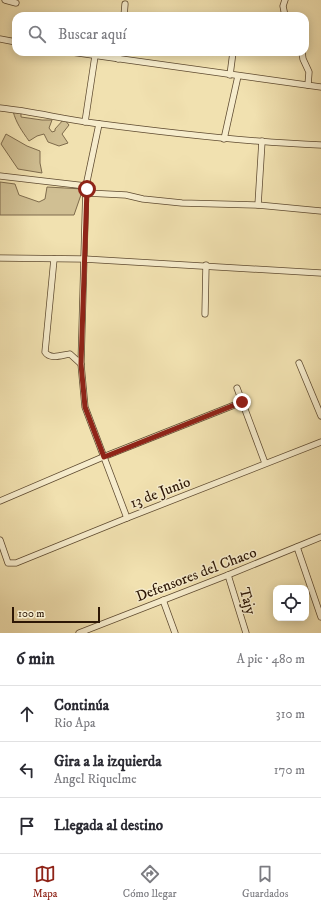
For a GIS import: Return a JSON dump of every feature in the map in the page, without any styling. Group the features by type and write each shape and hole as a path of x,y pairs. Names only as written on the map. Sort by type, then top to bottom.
{"street":[{"path":"5,0 16,3"},
{"path":"284,0 284,12"},
{"path":"124,12 125,4"},
{"path":"0,39 12,41"},
{"path":"85,122 96,56 321,87"},
{"path":"230,75 232,56"},
{"path":"303,56 308,72 308,85"},
{"path":"224,139 238,76"},
{"path":"0,109 23,110 85,122 224,139 321,145"},
{"path":"99,124 86,186 81,364 85,407 127,518"},
{"path":"258,205 262,141"},
{"path":"0,176 86,186"},
{"path":"87,193 126,195 143,199 182,203 258,205 321,211"},
{"path":"0,258 84,259 321,273"},
{"path":"54,259 45,352 47,356 52,357 70,354 81,364"},
{"path":"205,314 206,266"},
{"path":"299,363 321,416"},
{"path":"238,388 265,463"},
{"path":"0,501 104,457 242,402"},
{"name":"13 de Junio","path":"0,540 8,563 16,562 321,442"},
{"name":"Defensores del Chaco","path":"80,633 321,537"},
{"path":"297,547 321,617"},
{"name":"Tajy","path":"228,575 246,633"},
{"path":"163,600 175,633"}],"shaded area":[{"path":"21,110 21,117 52,120 49,128 52,132 55,131 64,119 69,125 62,134 68,143 59,146 48,142 44,134 29,141 18,123 13,111"},
{"path":"6,134 27,146 40,151 42,173 18,169 1,144"},
{"path":"0,182 15,184 19,195 39,202 45,199 47,187 83,189 74,215 0,215"}],"route":[{"path":"87,189 84,239 81,364 85,407 104,457 242,402"}]}
